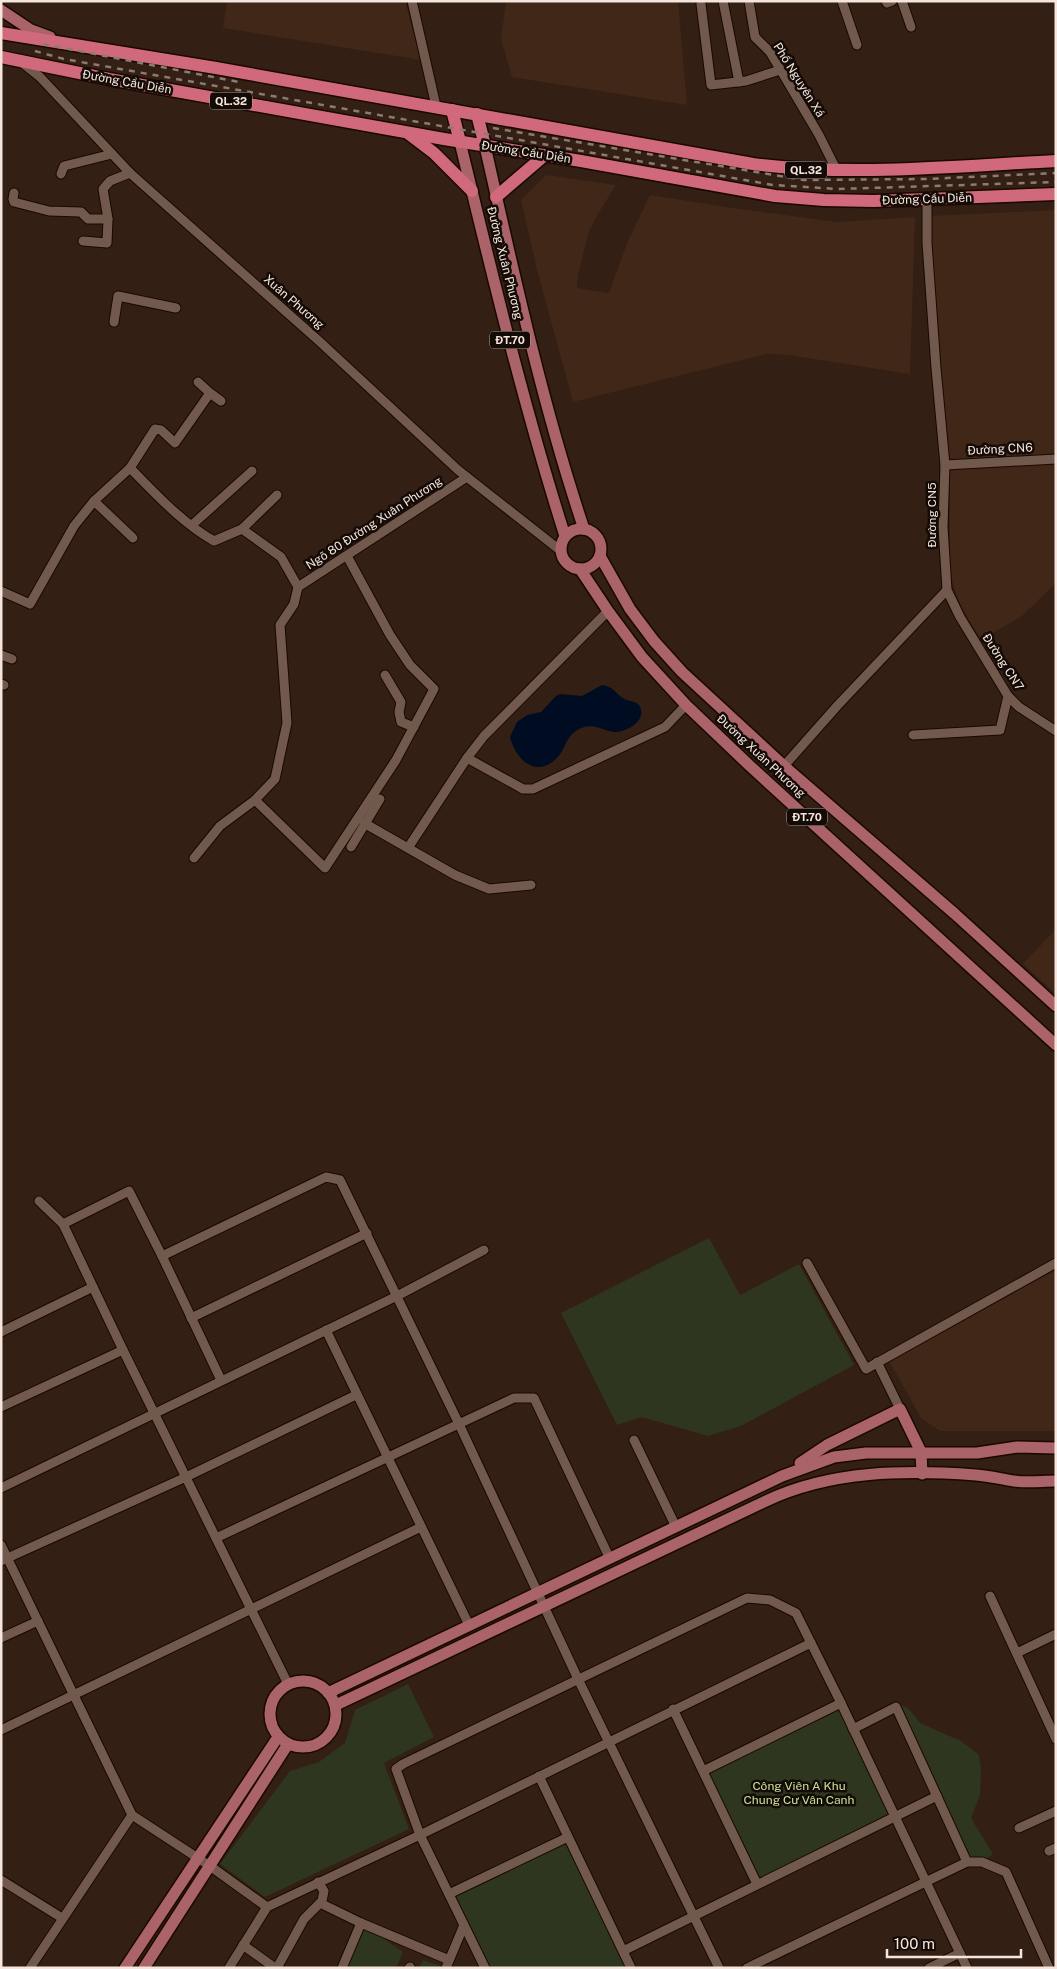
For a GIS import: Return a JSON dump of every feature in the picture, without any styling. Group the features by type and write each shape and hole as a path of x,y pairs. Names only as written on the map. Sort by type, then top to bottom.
{"highway":[{"name":"QL.32","path":"1,33 64,42 436,106 753,164 794,169 837,170 1056,161"},
{"name":"Đường Cầu Diễn","path":"1,57 460,142 545,155 774,196 824,200 927,200 1056,194"},
{"name":"ĐT.70","path":"452,110 460,142"},
{"name":"ĐT.70","path":"477,114 485,146"},
{"path":"407,132 434,154 472,190"},
{"path":"496,197 545,155"}],"main road":[{"path":"1,10 31,30 64,42"},
{"name":"Đường Xuân Phương","path":"460,142 525,402 565,536"},
{"name":"Đường Xuân Phương","path":"485,146 561,455 584,529"},
{"path":"577,529 584,529 596,535 599,540 601,546 600,556 589,568 580,569 564,562 561,551 565,536 577,529"},
{"name":"Đường Xuân Phương","path":"600,556 630,609 665,653 688,678 784,766 1056,1006"},
{"name":"Đường Xuân Phương","path":"580,569 608,612 653,670 686,705 750,766 1056,1045"},
{"path":"782,1476 827,1445 900,1409 921,1452 922,1474"},
{"path":"328,1693 782,1476 811,1464 850,1454 977,1452 1018,1448 1056,1448"},
{"path":"336,1705 785,1492 806,1484 859,1475 922,1474 977,1475 1016,1481 1056,1482"},
{"path":"308,1681 317,1684 328,1693 336,1705 335,1725 331,1733 316,1746 307,1748 288,1744 278,1736 272,1725 270,1709 273,1699 288,1684 308,1681"},
{"path":"125,1968 278,1736"},
{"path":"144,1968 288,1744"}],"street":[{"path":"412,1 436,106"},
{"path":"723,1 739,82"},
{"name":"Phố Nguyên Xá","path":"749,1 755,37 770,52 819,135 837,170"},
{"path":"842,1 857,45"},
{"path":"886,1 887,3 892,1"},
{"path":"902,1 911,27"},
{"path":"702,4 711,85 739,82 780,70"},
{"name":"Xuân Phương","path":"20,62 40,77 130,173 319,340 467,477 561,551"},
{"path":"61,174 64,166 112,154"},
{"path":"83,241 107,243 108,219 103,189 110,181 130,173"},
{"path":"14,193 14,202 49,211 81,212 88,219 108,219"},
{"name":"Đường CN5","path":"927,200 927,244 945,465 943,527 947,590"},
{"path":"114,322 118,296 176,308"},
{"path":"198,382 220,400"},
{"path":"1,590 30,604 74,526 94,501 130,468 155,429 160,430 175,443 210,393"},
{"name":"Đường CN6","path":"945,465 1056,459"},
{"path":"130,468 178,515 214,541 242,529 277,496"},
{"path":"192,525 252,471"},
{"name":"Ngõ 80 Đường Xuân Phương","path":"242,529 281,557 298,587 467,477"},
{"path":"94,501 133,538"},
{"path":"256,800 325,868 396,760 434,688 410,665 361,584 347,556"},
{"path":"194,858 220,826 256,800 275,779 287,723 280,625 294,604 298,587"},
{"path":"784,766 838,705 947,590"},
{"name":"Đường CN7","path":"947,590 960,617 1008,696 1019,707 1056,731"},
{"path":"408,848 467,758 484,736 608,612"},
{"path":"1,655 12,659"},
{"path":"385,675 401,702 399,712 401,722 414,727"},
{"path":"913,735 1000,730 1008,696"},
{"path":"467,758 523,789 533,789 665,727 686,705"},
{"path":"350,847 380,799"},
{"path":"364,823 455,876 489,889 531,885"},
{"path":"162,1256 326,1177 340,1180 459,1424 578,1679 718,1968"},
{"path":"63,1224 129,1191 221,1380"},
{"path":"38,1201 63,1224 288,1684"},
{"path":"191,1318 367,1233"},
{"path":"1,1488 397,1296 484,1250"},
{"path":"808,1262 866,1368 1056,1263"},
{"path":"1,1332 93,1287"},
{"path":"326,1330 469,1625"},
{"path":"1,1407 123,1350"},
{"path":"877,1362 900,1409"},
{"path":"4,1560 186,1477 356,1395"},
{"path":"216,1538 514,1398 534,1398 610,1559"},
{"path":"634,1440 676,1527"},
{"path":"1,1730 421,1527"},
{"path":"1,1546 4,1560 38,1621 132,1815 267,1906"},
{"path":"990,1596 1056,1740"},
{"path":"485,1968 420,1835 396,1769 747,1598 755,1598 770,1600 796,1613 967,1968"},
{"path":"1,1638 38,1621"},
{"path":"1017,1653 1056,1634"},
{"path":"229,1968 267,1906 420,1835 609,1743 673,1709 811,1643"},
{"path":"703,1771 841,1703"},
{"path":"853,1729 896,1708 967,1862"},
{"path":"673,1709 757,1884"},
{"path":"539,1776 631,1968"},
{"path":"623,1951 936,1796"},
{"path":"1019,1828 1056,1812"},
{"path":"30,1968 132,1815"},
{"path":"449,1894 568,1837"},
{"path":"747,1968 967,1862 982,1862 1006,1872 1049,1968"},
{"path":"1,1880 62,1918"},
{"path":"243,1946 276,1968 304,1919 320,1903 324,1895 324,1890 318,1882"},
{"path":"320,1903 448,1964 464,1925"},
{"path":"342,1968 361,1923"},
{"path":"929,1968 960,1953"}],"shaded area":[{"path":"227,1 405,1 421,60 223,28"},
{"path":"506,1 678,1 687,105 512,77 501,40"},
{"path":"546,175 616,185 588,234 578,275 577,288 609,293 627,243 650,195 837,222 915,217 910,374 788,355 766,354 573,402 537,270 521,200"},
{"path":"1056,210 1056,583 1022,616 981,640 960,604 950,574 950,492 930,254 930,216"},
{"path":"1056,929 1056,994 1023,964"},
{"path":"1056,1270 1056,1431 940,1431 921,1418 889,1361"}],"green space":[{"path":"709,1238 740,1295 799,1264 854,1365 741,1426 708,1436 642,1417 617,1425 561,1313"},
{"path":"408,1684 434,1737 384,1763 409,1829 265,1897 220,1864 290,1771 319,1762 345,1743 355,1710"},
{"path":"893,1701 908,1708 920,1723 961,1741 979,1755 981,1769 980,1795 971,1818 993,1854 982,1862 967,1862"},
{"name":"Công Viên A Khu Chung Cư Vân Canh","path":"841,1703 895,1816 757,1884 703,1771"},
{"path":"568,1837 631,1968 485,1968 449,1894"},
{"path":"361,1923 403,1952 396,1968 342,1968"},
{"path":"423,1960 445,1968 419,1968"}],"water":[{"path":"602,685 639,705 641,710 640,718 633,726 619,732 589,726 579,729 571,735 556,759 548,765 541,767 527,763 521,758 516,752 510,737 517,722 527,715 541,712 560,694 582,696"}],"railway":[{"path":"43,44 239,82"},
{"path":"35,51 64,59 773,185 838,189 1056,182"},
{"path":"493,128 804,180 926,179 1056,173"}]}
